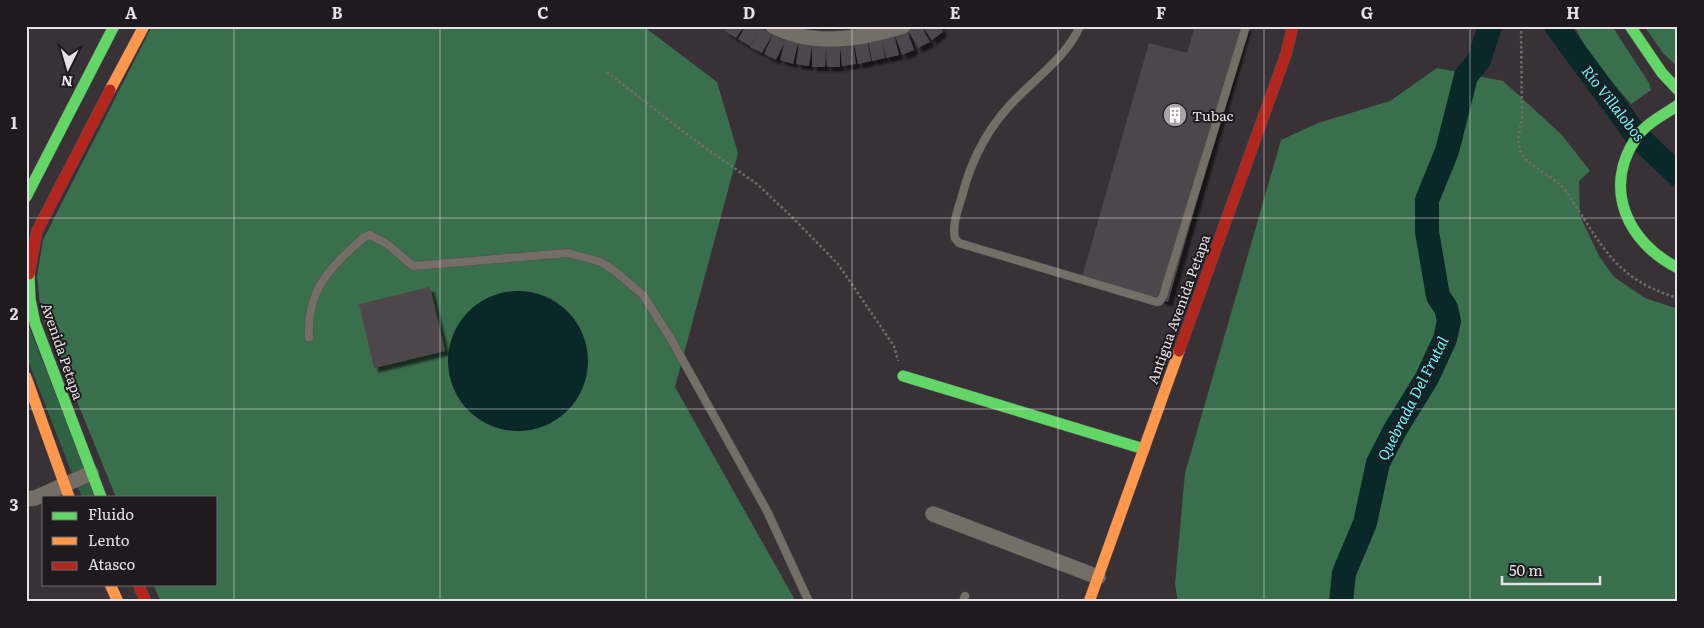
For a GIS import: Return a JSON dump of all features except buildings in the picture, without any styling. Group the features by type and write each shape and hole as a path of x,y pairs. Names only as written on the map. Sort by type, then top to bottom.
{"main road":[{"path":"26,197 114,26"},
{"name":"Avenida Petapa","path":"101,496 90,473 31,310 28,281 29,255 37,231 144,26"},
{"name":"Antigua Avenida Petapa","path":"1089,602 1283,64 1293,26"},
{"path":"1630,26 1662,73 1678,90"},
{"path":"1675,107 1637,136 1628,152 1621,179 1623,207 1627,223 1635,237 1656,258 1678,268"},
{"path":"903,376 1144,450"},
{"path":"26,377 67,491"},
{"path":"111,586 118,602"},
{"path":"139,586 146,602"}],"street":[{"path":"773,26 826,38 851,32 903,26"},
{"path":"44,496 67,491 90,473"},
{"path":"26,499 42,496"},
{"path":"933,514 1098,576"}],"lane":[{"path":"1080,26 1076,36 1051,65 1018,96 997,120 980,146 963,191 956,217 955,238 959,243 1157,302 1163,296 1246,26"},
{"path":"26,171 40,170"},
{"path":"309,337 310,313 321,281 334,264 364,237 370,235 388,244 413,266 568,253 586,256 601,262 643,295 671,339 767,510 809,602"}],"path":[{"path":"1521,26 1522,119 1518,140 1520,150 1527,162 1561,185 1612,261 1624,272 1652,290 1678,298"},
{"path":"607,72 693,139 757,184 838,264 870,308 894,346 903,376"}],"green space":[{"path":"152,26 643,26 717,82 738,153 675,387 796,602 161,602 154,586 218,586 218,496 116,496 41,313 37,276 43,240"},
{"path":"1574,26 1612,26 1649,83 1651,90 1631,104 1592,59"},
{"path":"1644,26 1678,26 1678,67 1663,53"},
{"path":"1437,68 1503,81 1562,135 1590,171 1579,181 1580,216 1599,256 1614,277 1645,298 1678,309 1678,602 1178,602 1175,584 1185,473 1281,140 1318,123 1390,101"},
{"path":"26,319 96,496 82,496 26,355"}],"water":[{"path":"518,291 545,297 557,303 567,312 576,322 582,334 588,361 582,388 576,400 567,410 557,419 545,425 518,431 491,425 479,419 469,410 460,400 454,388 448,361 454,334 460,322 469,312 479,303 491,297"}],"waterway":[{"name":"Quebrada Del Frutal","path":"1341,602 1344,573 1365,523 1378,463 1395,430 1427,378 1445,339 1449,321 1446,308 1438,296 1427,232 1427,200 1447,151 1466,76 1479,60 1490,26"},
{"name":"Río Villalobos","path":"1556,26 1637,136 1678,175"}],"traffic: fast":[{"path":"26,197 114,26"},
{"path":"1630,26 1662,73 1678,90"},
{"path":"1678,105 1640,133 1626,157 1621,176 1621,195 1625,213 1634,229 1660,257 1678,268"},
{"path":"29,274 30,299 35,323 101,496"},
{"path":"903,376 1144,449"}],"traffic: slow":[{"path":"110,90 144,26"},
{"path":"1089,602 1179,351"},
{"path":"26,377 69,496"},
{"path":"111,586 118,602"}],"traffic: jam":[{"path":"1179,351 1286,54 1293,26"},
{"path":"29,274 37,231 110,90"},
{"path":"139,586 146,602"}],"place":[{"name":"Tubac","path":"1175,115"}]}
